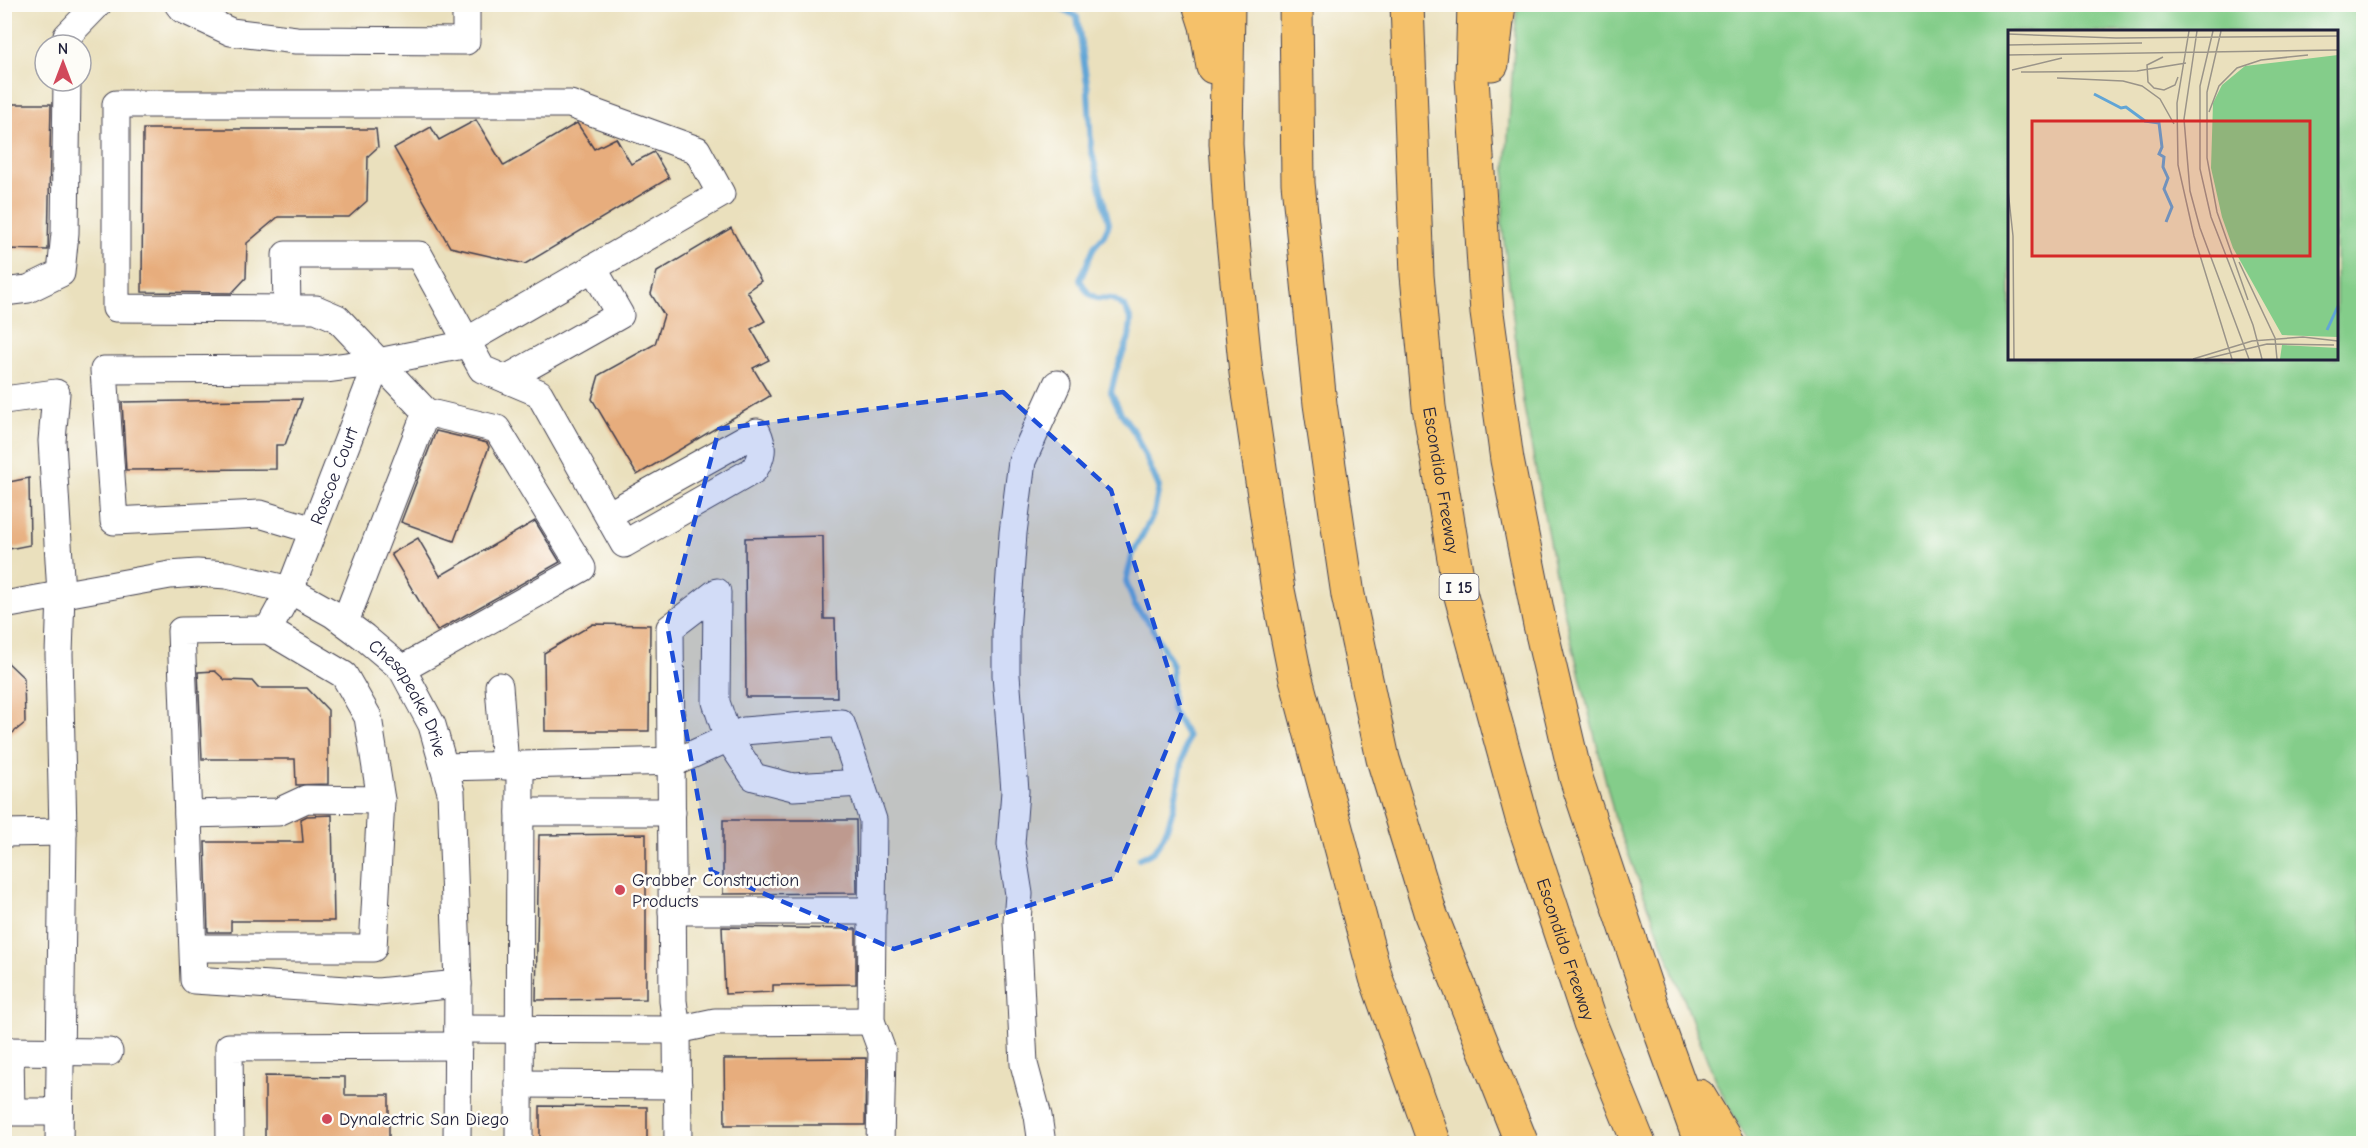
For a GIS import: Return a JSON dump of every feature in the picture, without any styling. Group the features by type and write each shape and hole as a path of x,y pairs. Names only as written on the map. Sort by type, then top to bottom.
{"highway":[{"path":"1199,4 1206,27 1227,143"},
{"path":"1228,4 1227,143 1230,210 1246,373 1278,590 1295,675 1376,978 1435,1143"},
{"path":"1296,4 1298,183 1320,404 1348,595 1383,759 1431,915 1522,1143"},
{"name":"Escondido Freeway","path":"1407,4 1419,297 1429,407 1459,589 1522,818 1590,1023 1639,1143"},
{"path":"1474,4 1472,78 1481,239 1487,313 1507,460 1540,625 1576,778 1662,1036 1701,1143"},
{"path":"1481,239 1493,53 1499,4"},
{"path":"1355,899 1425,1080 1452,1143"},
{"path":"1662,1036 1728,1143"}],"street":[{"path":"70,33 98,4"},
{"path":"178,4 182,9 231,32 296,40 466,40 466,4"},
{"path":"4,292 28,289 61,273 65,233 67,93"},
{"path":"313,530 260,514 114,520 104,370 325,369 378,362 458,346 721,194 697,150 570,104 116,104 116,308 316,309 337,318 378,362 426,412 497,429 582,568 402,669"},
{"path":"287,309 286,255 419,255 482,369 539,393 624,544 754,470 762,457 758,432 608,515"},
{"path":"506,379 620,315 593,268"},
{"name":"Roscoe Court","path":"268,630 290,590 378,362"},
{"path":"1042,1143 1038,1116 1024,1064 1017,921 1019,894 1011,844 1015,790 1006,675 1006,632 1013,533 1022,461 1057,384"},
{"path":"4,400 56,393 52,441 61,594 59,654 63,832 59,1143"},
{"path":"345,622 426,412"},
{"name":"Chesapeake Drive","path":"4,606 170,575 227,574 290,590 345,622 402,669 432,725 451,792 458,984 457,1143"},
{"path":"678,1143 677,1030 673,1000 670,628 717,592 716,702 728,738 754,777 793,787 861,783"},
{"path":"193,948 373,948 381,800 368,717 344,675 268,630 181,631 194,980 378,992 458,984"},
{"path":"499,686 520,812 519,1143"},
{"path":"444,767 678,762 744,731 841,723 873,820 871,1021 882,1052 880,1143"},
{"path":"188,814 279,812 306,799 381,800"},
{"path":"520,812 672,812"},
{"path":"4,833 63,832"},
{"path":"672,911 872,911"},
{"path":"230,1143 229,1047 458,1038 519,1029 677,1030 715,1022 871,1021"},
{"path":"59,1112 11,1112 7,1051 109,1052"},
{"path":"519,1084 678,1085"}],"highlighted area":[{"path":"1003,392 1111,490 1182,712 1114,878 894,949 711,871 667,624 719,429"}],"green space":[{"path":"1517,5 2363,5 2363,1143 1748,1143 1715,1080 1615,819 1556,578 1523,402 1502,224"}],"building":[{"path":"4,104 51,104 48,250 4,249"},
{"path":"476,120 504,166 577,123 594,149 616,138 631,164 654,152 669,178 525,264 450,247 394,148 431,127 439,140"},
{"path":"143,129 376,129 378,147 368,156 367,201 349,217 278,217 247,243 246,278 232,293 142,292"},
{"path":"731,228 761,281 747,291 765,321 751,329 769,360 753,368 770,396 637,475 592,399 599,375 655,344 664,315 651,294 657,272"},
{"path":"302,399 285,445 276,445 276,469 126,470 122,402"},
{"path":"436,431 487,443 489,447 454,541 401,522"},
{"path":"29,478 30,545 4,550 4,483"},
{"path":"535,521 560,562 437,631 391,554 418,538 440,576"},
{"path":"823,536 824,619 835,619 837,697 746,697 745,538"},
{"path":"593,624 650,625 649,731 545,731 544,653"},
{"path":"4,659 24,678 25,723 4,740"},
{"path":"215,671 225,680 252,681 258,688 307,688 328,710 328,784 296,785 295,759 202,759 198,672"},
{"path":"332,815 334,921 231,921 231,932 208,932 205,842 303,842 301,819 307,816"},
{"path":"723,820 856,820 857,893 723,894"},
{"path":"646,834 646,999 536,1000 539,835"},
{"path":"722,927 856,929 856,984 773,985 773,992 725,994"},
{"path":"866,1058 865,1125 725,1125 724,1059"},
{"name":"Dynalectric San Diego","path":"265,1076 345,1077 345,1095 389,1095 389,1143 265,1143"},
{"path":"540,1106 647,1107 647,1143 540,1143"}],"waterway":[{"path":"968,4 984,8 1022,4"},
{"path":"1041,4 1061,8 1077,17 1088,90 1091,148 1109,224 1104,235 1094,247 1080,280 1088,293 1096,298 1113,299 1125,307 1131,321 1129,338 1116,371 1111,392 1121,413 1135,433 1159,487 1154,513 1133,553 1126,581 1135,606 1151,625 1172,665 1172,710 1188,737 1168,825 1155,850 1139,859"}],"place":[{"name":"Grabber Construction Products","path":"620,890"},
{"name":"Dynalectric San Diego","path":"327,1119"}]}
